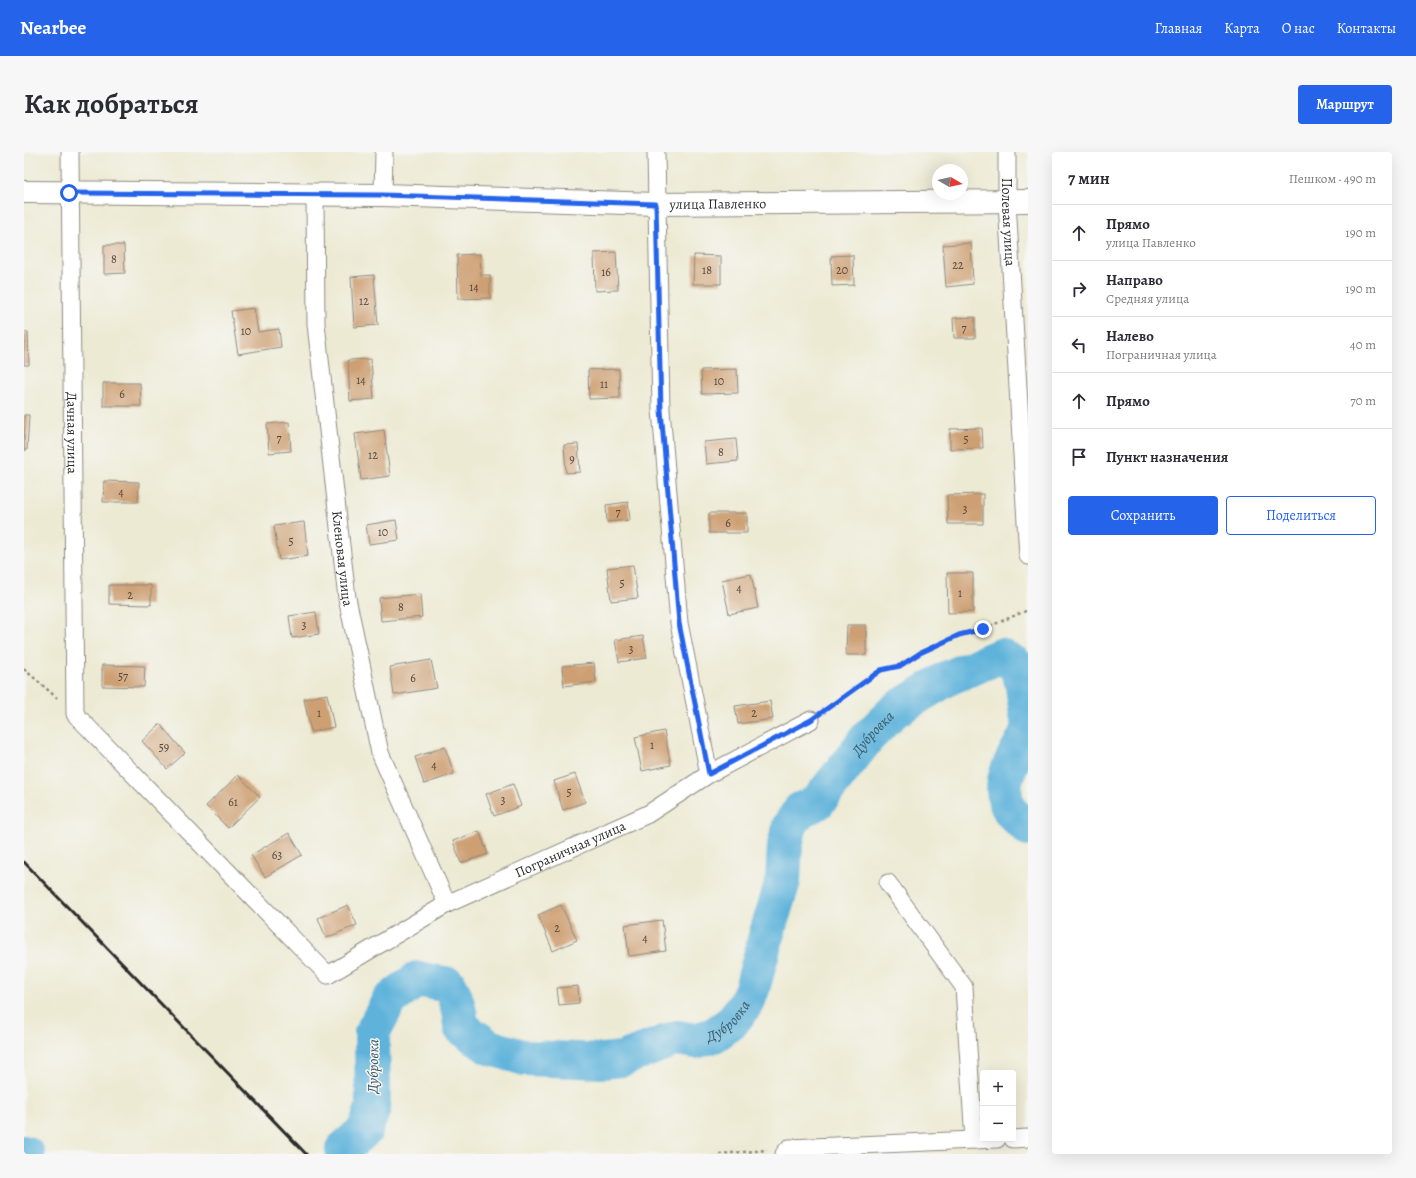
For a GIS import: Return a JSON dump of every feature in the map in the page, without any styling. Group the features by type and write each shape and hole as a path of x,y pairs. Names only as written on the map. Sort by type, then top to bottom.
{"street":[{"name":"Дачная улица","path":"70,152 69,193 75,714"},
{"path":"383,195 384,152"},
{"path":"656,152 661,410 679,623 709,774"},
{"name":"Полевая улица","path":"1007,152 1017,201 1028,556"},
{"name":"улица Павленко","path":"24,192 315,196 383,195 656,204 1017,201"},
{"name":"Кленовая улица","path":"315,196 316,324 347,598 380,753 447,904"},
{"name":"Пограничная улица","path":"75,714 328,975 447,904 648,814 709,774 811,720"},
{"path":"888,883 964,987 974,1140"},
{"path":"1016,1139 1028,1138"},
{"path":"786,1151 980,1140"}],"path":[{"path":"811,720 881,670 900,666 920,653 959,635 983,629 1028,610"},
{"path":"24,669 75,714"},
{"path":"719,1154 786,1151"}],"building":[{"path":"971,243 973,284 946,287 943,245"},
{"path":"104,245 124,245 125,273 104,274"},
{"path":"616,252 618,290 595,291 594,253"},
{"path":"480,254 481,275 490,275 490,298 458,299 457,255"},
{"path":"694,255 721,256 721,284 693,284"},
{"path":"853,255 854,285 832,286 831,256"},
{"path":"374,275 378,325 354,327 351,277"},
{"path":"254,308 258,332 279,329 281,347 238,354 231,311"},
{"path":"975,317 975,338 954,338 953,318"},
{"path":"24,332 28,332 29,365 24,365"},
{"path":"371,359 374,399 350,401 348,360"},
{"path":"619,369 620,398 589,399 588,370"},
{"path":"737,369 738,393 702,394 701,370"},
{"path":"103,383 140,383 141,406 103,406"},
{"path":"24,415 29,415 27,450 24,450"},
{"path":"289,422 291,451 269,453 267,424"},
{"path":"982,428 983,448 950,449 950,429"},
{"path":"384,430 390,476 361,480 355,434"},
{"path":"736,439 738,461 706,464 704,442"},
{"path":"578,444 580,472 566,473 564,445"},
{"path":"104,481 139,482 138,502 103,502"},
{"path":"983,494 983,524 948,524 947,495"},
{"path":"628,502 630,520 607,522 606,505"},
{"path":"709,513 747,513 747,533 709,533"},
{"path":"396,520 399,540 369,544 366,525"},
{"path":"304,522 308,556 279,560 274,526"},
{"path":"633,565 638,598 611,601 607,568"},
{"path":"947,573 973,573 973,612 948,613"},
{"path":"751,574 758,608 729,614 722,580"},
{"path":"109,585 151,585 151,605 109,604"},
{"path":"420,594 422,617 381,621 379,598"},
{"path":"316,612 319,634 292,638 289,616"},
{"path":"847,625 866,625 866,655 846,655"},
{"path":"643,636 647,658 619,662 615,640"},
{"path":"431,660 437,688 394,695 390,667"},
{"path":"594,663 596,682 564,686 562,666"},
{"path":"102,665 145,666 144,687 102,686"},
{"path":"327,694 334,727 311,732 304,699"},
{"path":"770,701 773,719 738,724 735,706"},
{"path":"160,724 185,753 167,769 142,741"},
{"path":"664,731 671,765 642,771 635,737"},
{"path":"445,747 454,774 424,784 415,757"},
{"path":"575,774 585,802 563,810 554,781"},
{"path":"238,775 260,797 228,828 206,806"},
{"path":"513,784 521,806 494,816 486,794"},
{"path":"479,831 488,854 461,863 453,841"},
{"path":"289,833 302,855 265,877 251,855"},
{"path":"348,905 357,925 326,938 318,918"},
{"path":"561,905 577,940 553,951 538,915"},
{"path":"662,920 666,951 629,956 625,925"},
{"path":"578,986 579,1003 559,1005 557,988"}],"waterway":[{"name":"Дубровка","path":"343,1149 365,1130 373,1108 372,1033 389,1001 417,979 449,985 458,1005 461,1027 489,1047 525,1058 602,1061 622,1059 677,1038 695,1041 714,1035 731,1023 744,1006 752,989 783,881 785,845 790,825 800,810 817,803 868,737 895,710 948,678 1000,656 1015,664 1022,680 1028,720"},
{"name":"Дубровка","path":"1028,733 1012,760 1005,780 1004,790 1010,810 1028,828"}],"railway":[{"path":"24,862 306,1154"}],"route":[{"path":"69,193 315,196 383,195 656,204 661,410 679,623 709,774 761,748 811,720 881,670 900,666 920,653 959,635 983,629"}]}
